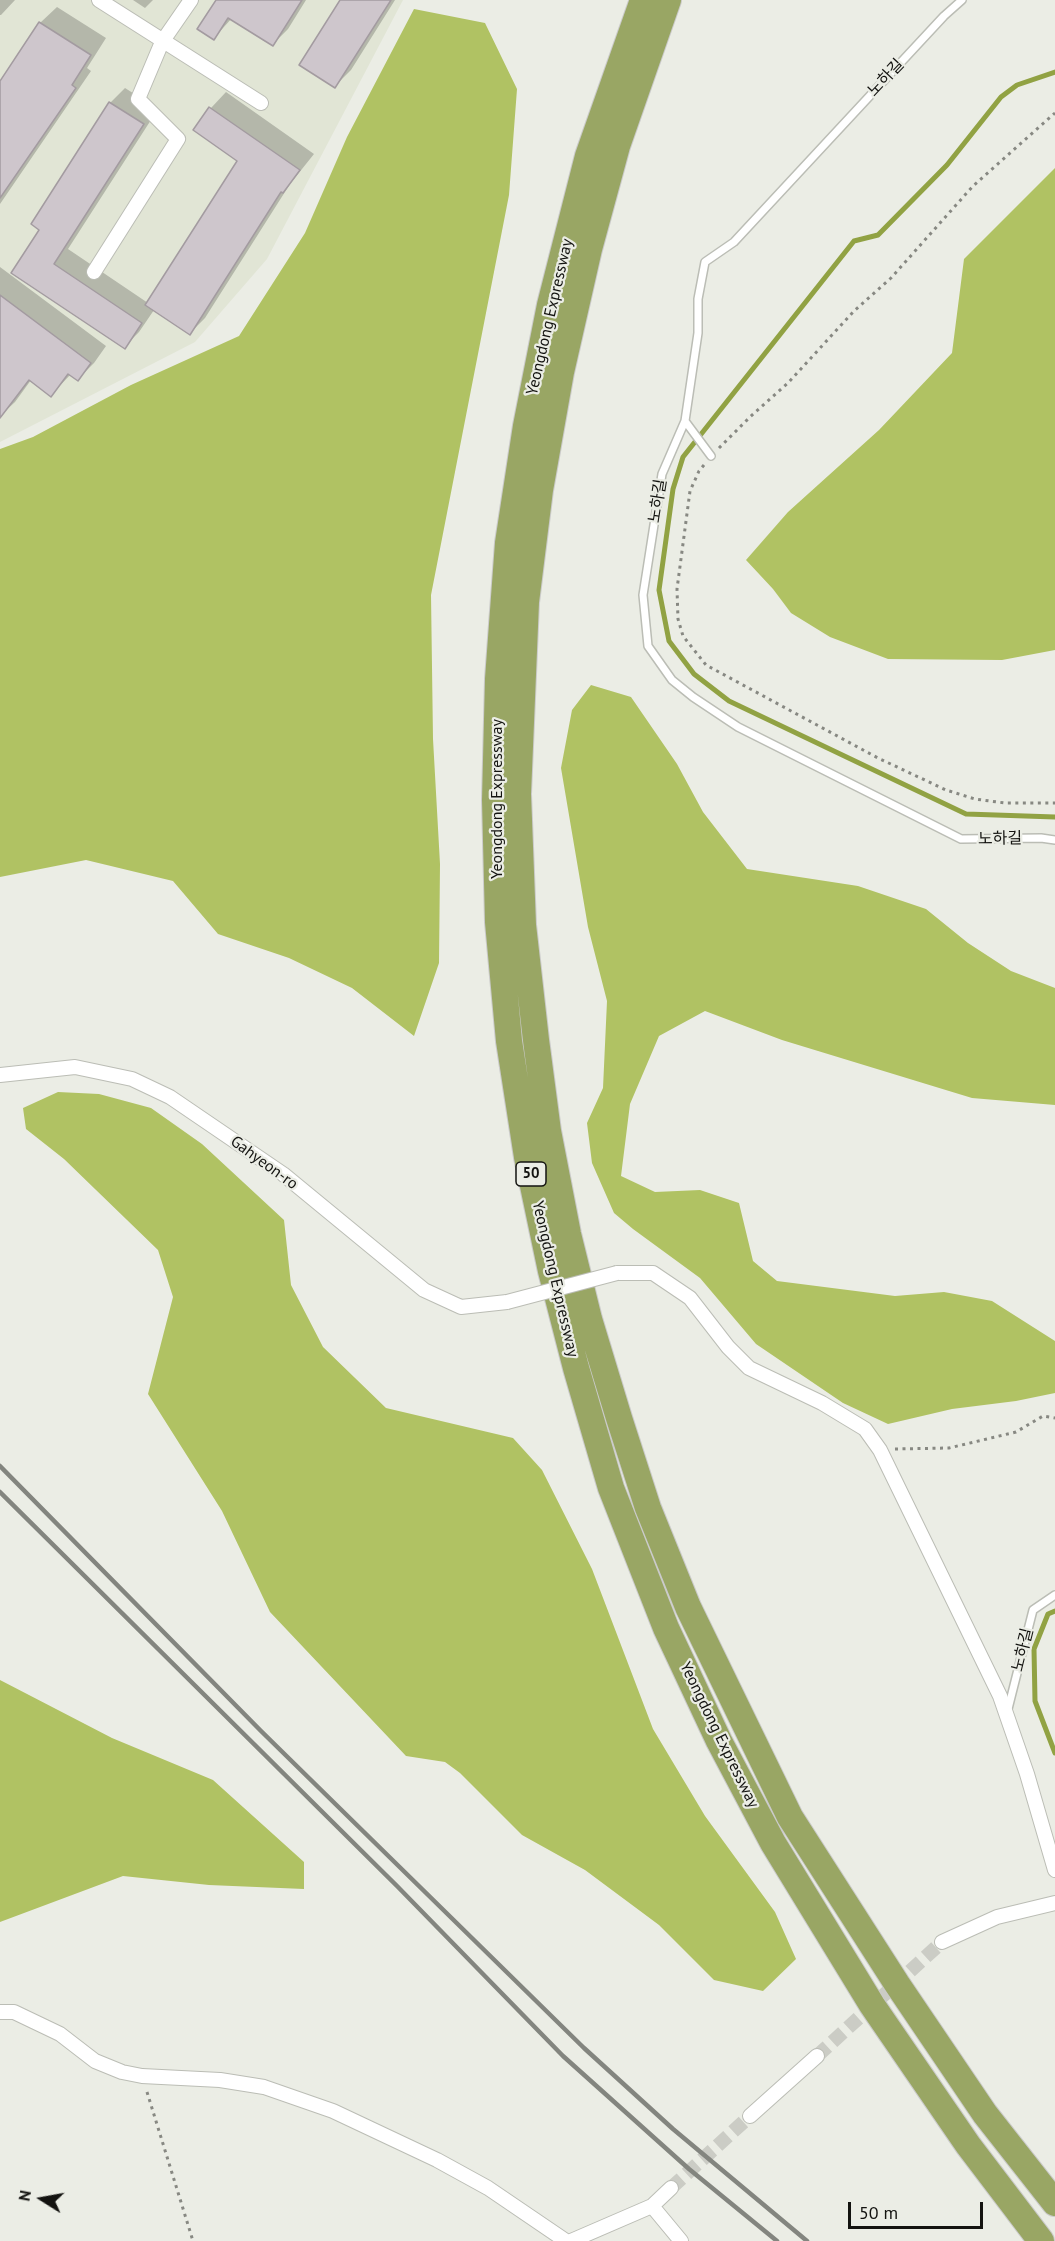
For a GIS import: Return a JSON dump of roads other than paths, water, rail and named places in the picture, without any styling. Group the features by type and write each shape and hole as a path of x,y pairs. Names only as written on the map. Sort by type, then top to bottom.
{"highway":[{"name":"Yeongdong Expressway","path":"643,0 588,156 550,305 526,426 508,543 498,679 495,800 498,922 509,1041 527,1157 551,1271 576,1368 612,1488 666,1628 719,1741 773,1843 872,2005 968,2145 1041,2241"},
{"name":"Yeongdong Expressway","path":"668,0 617,146 589,249 552,419 540,490 526,602 518,794 523,925 548,1131 589,1319 618,1418 648,1508 688,1607 790,1817 897,1984 985,2114 1055,2203"}],"street":[{"path":"99,0 261,103"},
{"path":"94,273 178,140 138,99 162,42 191,0"},
{"name":"Gahyeon-ro","path":"0,1075 75,1067 132,1079 170,1096 283,1174 424,1290 461,1307 507,1302 617,1273 653,1273 690,1298 728,1347 749,1368 822,1403 865,1429 880,1450 1000,1696 1027,1774 1055,1870"},
{"path":"942,1942 997,1917 1055,1903"},
{"path":"0,2012 14,2012 60,2034 95,2061 122,2072 142,2076 220,2080 264,2087 333,2111 437,2160 477,2182 569,2241 652,2206 671,2188"},
{"path":"750,2116 817,2056"},
{"path":"652,2206 681,2241"}],"lane":[{"name":"노하길","path":"962,0 944,16 734,242 705,262 698,299 698,333 685,421 662,474 644,596 648,646 672,680 738,727 961,839 1041,838 1055,840"},
{"path":"685,421 711,456"},
{"name":"노하길","path":"1006,1715 1033,1610 1055,1595"}],"waterway":[{"path":"1055,72 1017,85 1001,97 947,165 878,235 854,241 683,457 673,489 659,590 669,641 694,674 729,701 966,814 1055,817"},
{"path":"1055,1611 1048,1614 1034,1649 1035,1701 1055,1753"}],"tunnel":[{"path":"817,2056 942,1942"},
{"path":"671,2188 750,2116"}],"railway":[{"path":"0,1466 261,1731 584,2048 673,2129 807,2241"},
{"path":"0,1492 397,1886 563,2056 689,2169 777,2241"}]}
